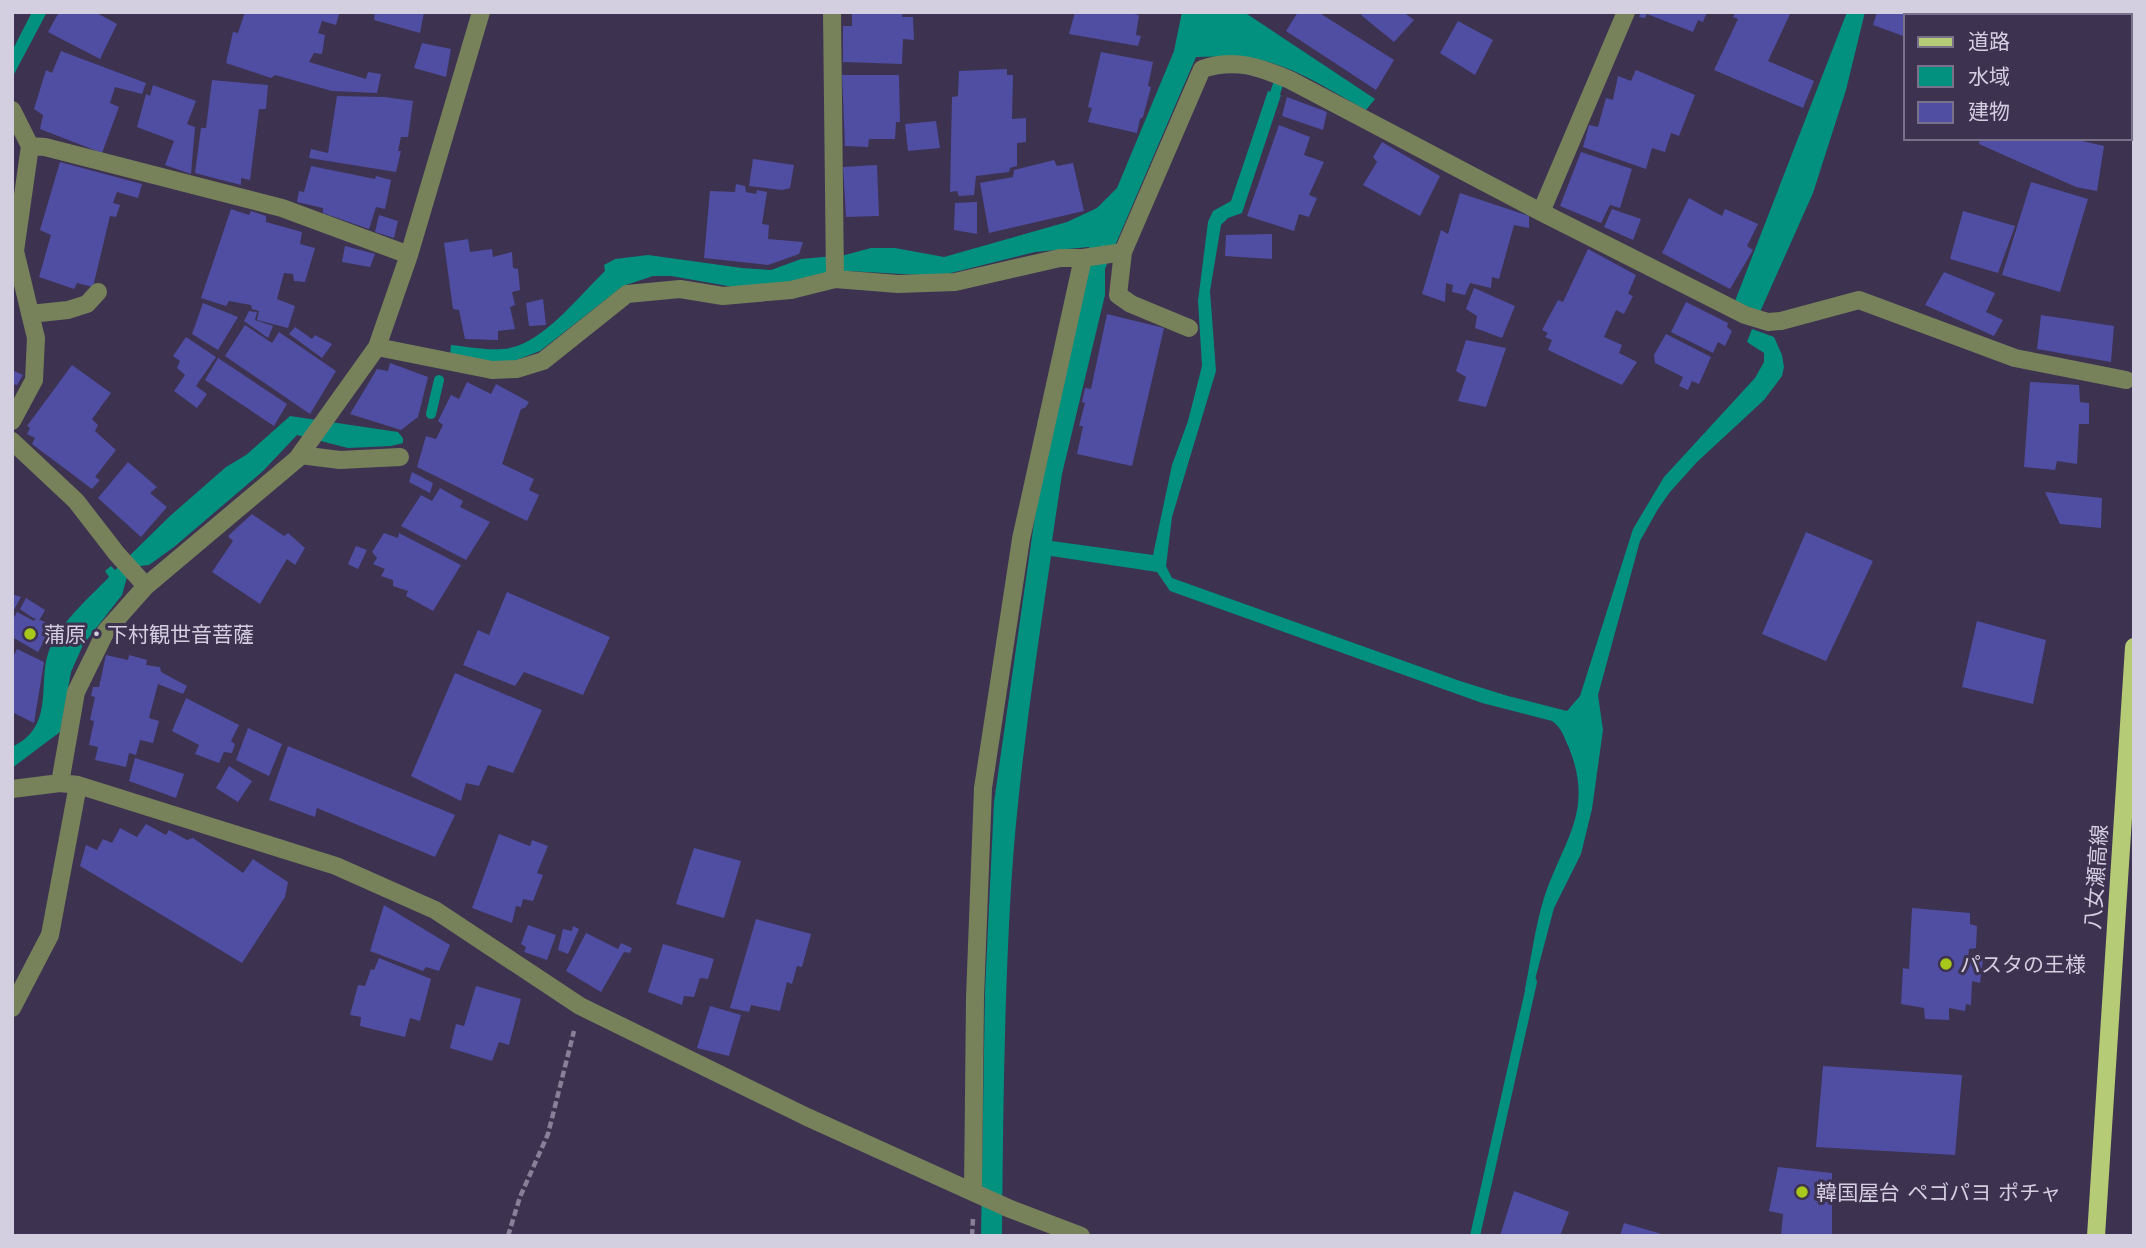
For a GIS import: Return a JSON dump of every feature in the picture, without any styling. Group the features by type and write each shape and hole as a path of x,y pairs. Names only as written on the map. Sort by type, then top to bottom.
{"main road":[{"name":"八女瀬高線","path":"2096,1236 2134,647"}],"street":[{"path":"12,1008 50,935 69,784 76,692 106,631 142,581 305,448 377,347 409,255 481,12"},
{"path":"832,12 835,279"},
{"path":"1541,212 1626,12"},
{"path":"1189,328 1131,304 1118,295 1121,252 1202,69 1219,63 1253,65 1290,80 1541,212 1752,317 1768,322 1781,321 1859,300 2015,358 2126,380"},
{"path":"12,110 30,146 15,251 36,338 34,380 12,421"},
{"path":"30,146 45,147 282,208 409,255"},
{"path":"377,347 492,370 517,369 543,361 627,294 680,289 723,296 791,290 835,279 898,284 955,282 1060,258 1083,258 1121,252"},
{"path":"975,1192 975,998 983,788 1021,538 1083,258"},
{"path":"30,314 68,310 87,304 99,292"},
{"path":"12,441 76,501 117,554 142,581"},
{"path":"305,448 340,460 400,457"},
{"path":"12,789 69,784 335,866 435,910 580,1006 807,1117 1008,1208 1081,1236"}],"path":[{"path":"508,1236 520,1197 548,1134 580,1006"}],"water":[{"path":"32,12 47,12 12,78 12,51"},
{"path":"1182,12 1244,12 1375,99 1366,110 1308,78 1272,63 1234,57 1196,57 1105,269 1105,295 1062,474 1052,541 1153,555 1172,465 1188,421 1202,366 1198,301 1208,222 1213,211 1231,201 1268,91 1281,95 1242,213 1228,218 1221,225 1210,291 1216,371 1172,517 1166,566 1172,578 1460,681 1567,711 1580,696 1633,529 1664,477 1755,378 1764,362 1764,353 1747,342 1752,329 1774,337 1784,367 1782,376 1764,400 1697,462 1670,492 1640,541 1598,695 1603,730 1592,809 1581,854 1554,908 1529,994 1525,989 1541,909 1573,826 1579,791 1569,748 1564,736 1552,721 1482,703 1170,591 1157,572 1051,556 1026,731 1013,862 1005,1029 1002,1236 981,1236 985,990 994,802 1041,474 1087,280 1089,247 1035,252 939,276 848,271 817,275 772,287 745,289 671,276 653,276 623,286 540,351 511,362 491,362 450,354 451,345 501,349 529,341 564,313 605,271 604,265 615,259 648,255 771,270 801,259 845,255 871,248 895,248 944,257 1067,222 1097,208 1117,188 1174,51"},
{"path":"1847,12 1865,12 1846,90 1813,193 1760,312 1735,301"},
{"path":"290,416 398,432 403,443 348,448 297,435 263,471 174,547 149,565 140,566 127,577 122,595 83,645 71,672 60,732 12,768 12,747 26,738 36,726 41,713 47,657 52,644 70,617 109,577 105,571 111,566 115,570 170,516"}],"building":[{"path":"59,12 95,12 117,24 100,59 48,32"},
{"path":"245,12 339,14 336,25 322,21 318,33 325,35 322,54 314,53 309,62 366,79 368,72 381,74 377,93 332,91 275,75 271,78 226,63 233,32 238,33"},
{"path":"375,12 424,12 420,33 374,20"},
{"path":"852,12 903,12 902,17 913,17 914,40 903,39 902,64 843,62 843,26 852,26"},
{"path":"1075,12 1135,12 1134,14 1139,15 1136,35 1141,36 1138,46 1069,34"},
{"path":"1298,12 1318,12 1394,60 1376,90 1286,31"},
{"path":"1363,12 1403,12 1414,20 1394,42 1361,15"},
{"path":"1641,12 1707,12 1703,22 1698,20 1693,32 1647,14 1645,18 1639,17"},
{"path":"1736,12 1791,12 1768,61 1814,81 1803,108 1714,70 1738,19 1733,17"},
{"path":"1877,12 1932,12 1904,14 1904,36 1873,25"},
{"path":"1952,12 2010,12 2010,14"},
{"path":"2016,12 2091,12 2091,14"},
{"path":"1458,21 1493,40 1475,75 1440,53"},
{"path":"422,43 451,49 446,77 414,68"},
{"path":"61,51 146,83 142,94 115,87 110,103 119,107 102,153 40,129 43,115 34,109 46,70 52,73"},
{"path":"1101,52 1153,62 1148,86 1151,87 1137,133 1088,122 1092,108 1088,107"},
{"path":"1007,69 1007,75 1013,75 1012,119 1026,118 1026,142 1017,143 1017,166 1010,168 1009,172 976,176 974,195 959,196 957,191 950,192 952,97 958,96 959,71"},
{"path":"1636,70 1695,95 1679,136 1671,133 1665,152 1652,148 1646,169 1583,147 1589,125 1598,127 1606,98 1613,100 1618,76 1631,81"},
{"path":"842,75 899,75 900,122 896,122 895,139 869,139 868,147 845,146"},
{"path":"212,80 268,85 266,109 259,109 250,180 241,178 241,185 195,173 201,128 206,128"},
{"path":"153,85 196,101 187,124 195,127 191,174 165,165 174,141 137,127 146,94 150,96"},
{"path":"337,96 385,97 413,101 408,137 401,137 396,172 309,158 311,149 328,153"},
{"path":"1287,97 1327,112 1323,130 1282,116"},
{"path":"936,121 940,148 908,151 905,124"},
{"path":"1279,125 1310,137 1304,155 1324,162 1309,195 1317,198 1309,217 1299,214 1294,231 1247,216"},
{"path":"1980,140 2078,140 2104,146 2097,191 2076,187 1979,144"},
{"path":"1382,142 1440,176 1420,216 1363,185 1377,162 1373,157"},
{"path":"1581,152 1632,169 1620,208 1610,205 1601,223 1560,206"},
{"path":"753,159 794,165 790,188 782,190 749,186"},
{"path":"1054,160 1057,166 1073,163 1084,211 989,233 980,183 1013,177 1014,170"},
{"path":"60,162 142,184 138,198 117,192 113,203 120,205 116,217 110,216 93,287 77,283 74,289 39,277 51,235 40,230"},
{"path":"877,165 879,216 846,217 843,167"},
{"path":"311,166 391,180 385,209 376,207 369,229 323,213 323,208 297,202 299,191 304,192"},
{"path":"2031,182 2088,199 2060,292 2002,275"},
{"path":"736,184 745,186 746,192 767,192 762,224 769,225 768,239 803,242 799,254 768,265 704,258 710,191 735,192"},
{"path":"1460,193 1529,216 1529,228 1514,225 1499,279 1492,277 1491,288 1470,283 1465,295 1452,292 1453,285 1446,283 1445,302 1422,294 1441,230 1448,234"},
{"path":"1689,198 1722,216 1725,209 1758,224 1747,246 1753,250 1730,289 1662,253"},
{"path":"977,202 977,234 954,230 955,203"},
{"path":"231,209 249,215 251,211 266,216 266,222 302,232 300,244 315,248 305,282 294,281 293,274 284,273 277,299 295,306 288,328 257,320 259,311 252,309 251,305 229,301 226,306 201,298"},
{"path":"1612,209 1641,219 1633,240 1604,227"},
{"path":"1963,211 2015,226 1998,273 1950,259"},
{"path":"379,215 398,221 394,238 375,232"},
{"path":"1272,234 1272,259 1225,256 1226,235"},
{"path":"468,239 470,252 492,249 493,257 512,252 513,268 518,269 520,290 512,292 515,305 510,307 515,329 498,331 498,340 465,339 459,310 453,309 444,243"},
{"path":"345,246 375,254 370,267 342,262"},
{"path":"1588,249 1636,275 1628,294 1633,296 1624,314 1616,310 1604,337 1622,345 1619,353 1637,362 1622,385 1548,350 1552,340 1545,337 1548,333 1542,330 1558,300 1563,302"},
{"path":"1944,272 1995,293 1986,312 2003,320 1994,336 1925,305"},
{"path":"1474,288 1515,306 1502,338 1475,328 1477,316 1466,309"},
{"path":"543,299 546,325 529,326 526,303"},
{"path":"1686,302 1728,323 1727,327 1732,331 1725,346 1718,342 1713,353 1671,332"},
{"path":"203,303 238,317 218,350 192,334"},
{"path":"249,311 257,312 255,320 273,326 268,338 244,321"},
{"path":"1107,314 1164,328 1132,466 1077,454 1083,426 1079,426 1085,403 1082,402 1085,388 1091,389"},
{"path":"2041,315 2114,326 2111,362 2037,349"},
{"path":"245,325 272,343 279,332 336,371 310,414 225,356"},
{"path":"295,327 312,339 315,335 332,344 322,358 289,334"},
{"path":"1666,334 1711,357 1699,384 1692,381 1688,390 1679,386 1683,377 1655,363 1654,355"},
{"path":"186,337 216,357 196,386 207,394 197,408 174,391 185,375 177,368 180,361 173,356"},
{"path":"1466,340 1506,348 1486,407 1458,401 1466,377 1456,371"},
{"path":"218,358 287,404 274,426 205,380"},
{"path":"390,363 428,377 418,417 401,430 350,414 377,369 388,371"},
{"path":"72,365 111,393 92,419 98,425 95,431 116,450 95,477 100,480 92,489 32,444 35,438 27,434 30,428 27,426"},
{"path":"12,370 23,375 17,385 12,384"},
{"path":"467,382 491,394 496,384 529,402 521,409 502,464 534,479 529,490 539,495 527,521 417,467 426,436 436,439 443,425 438,421 451,395 459,399"},
{"path":"2030,382 2079,385 2080,402 2089,403 2089,424 2079,424 2077,464 2057,461 2055,470 2024,467"},
{"path":"128,462 157,487 150,493 167,507 141,537 98,498"},
{"path":"412,472 433,483 430,493 409,482"},
{"path":"440,488 463,501 460,507 490,522 466,560 401,526 421,495 432,501"},
{"path":"2045,492 2102,498 2101,528 2060,524"},
{"path":"252,514 284,536 288,533 305,548 295,565 287,559 260,604 212,572 233,541 228,536"},
{"path":"1806,532 1873,561 1826,661 1762,634"},
{"path":"384,533 398,538 399,533 461,565 433,611 406,596 408,591 393,586 393,580 381,576 385,569 373,564 377,558 372,552"},
{"path":"356,546 367,550 358,569 348,564"},
{"path":"507,592 610,637 583,695 524,672 515,686 463,665 478,630 489,635"},
{"path":"12,594 21,597 12,613"},
{"path":"26,598 45,610 40,619 33,618 20,609"},
{"name":"蒲原・下村観世音菩薩","path":"17,612 34,621 36,618 49,624 47,629 50,631 38,652 12,637 12,621"},
{"path":"1977,621 2046,640 2033,704 1962,687"},
{"path":"17,649 44,662 34,723 12,712 12,659"},
{"path":"106,655 128,660 129,655 147,660 146,665 160,667 161,672 187,686 183,694 158,684 149,718 159,721 153,743 140,740 136,755 129,753 126,767 95,760 98,747 89,745 94,721 90,720 95,697 91,696 93,687 99,687"},
{"path":"455,673 542,710 513,773 488,765 479,786 466,783 461,801 411,776"},
{"path":"186,698 239,725 231,741 235,744 232,753 224,752 219,763 195,754 199,745 172,731"},
{"path":"248,728 282,744 269,776 236,760"},
{"path":"288,746 455,815 435,857 317,808 315,817 269,800"},
{"path":"135,758 184,774 176,798 129,781"},
{"path":"229,766 252,781 238,802 216,788"},
{"path":"146,824 166,835 169,830 187,840 193,838 243,873 253,859 288,882 285,897 242,963 80,866 86,845 97,850 103,839 112,843 120,828 137,837"},
{"path":"499,834 530,846 532,840 548,846 537,873 543,875 533,901 523,899 521,907 516,906 512,923 472,908"},
{"path":"694,848 741,861 724,918 676,904"},
{"path":"384,905 450,945 439,971 426,967 423,971 370,951"},
{"name":"パスタの王様","path":"1912,908 1970,913 1970,924 1977,926 1976,948 1969,949 1968,959 1983,960 1980,983 1972,981 1971,1005 1966,1004 1965,1011 1949,1008 1949,1020 1925,1019 1924,1008 1901,1004 1903,968 1909,969"},
{"path":"756,919 811,934 802,967 797,966 792,984 787,982 780,1011 751,1005 749,1012 730,1008"},
{"path":"528,925 556,935 547,960 524,952 526,947 521,944"},
{"path":"573,926 579,929 568,954 558,950 563,929 572,931"},
{"path":"586,933 618,949 621,943 632,948 630,953 624,952 601,992 566,971"},
{"path":"663,944 714,959 708,979 700,978 694,997 684,996 682,1005 648,992"},
{"path":"379,958 431,979 420,1021 410,1018 405,1037 360,1026 361,1017 350,1015 358,985 365,986 371,969 374,970"},
{"path":"476,986 521,999 509,1045 499,1042 492,1061 450,1048 456,1024 464,1026"},
{"path":"710,1006 741,1015 729,1056 697,1048"},
{"path":"1823,1066 1962,1075 1955,1155 1816,1147"},
{"name":"韓国屋台 ペゴパヨ ポチャ","path":"1778,1167 1832,1173 1832,1236 1781,1236 1783,1214 1769,1211"},
{"path":"1514,1191 1569,1212 1560,1236 1500,1236"},
{"path":"1624,1223 1665,1235 1665,1236 1620,1236"}],"waterway":[{"path":"1271,106 1282,72"},
{"path":"431,414 439,380"},
{"path":"1475,1236 1532,982"}],"place":[{"name":"蒲原・下村観世音菩薩","path":"30,634"},
{"name":"パスタの王様","path":"1946,964"},
{"name":"韓国屋台 ペゴパヨ ポチャ","path":"1802,1192"}]}
